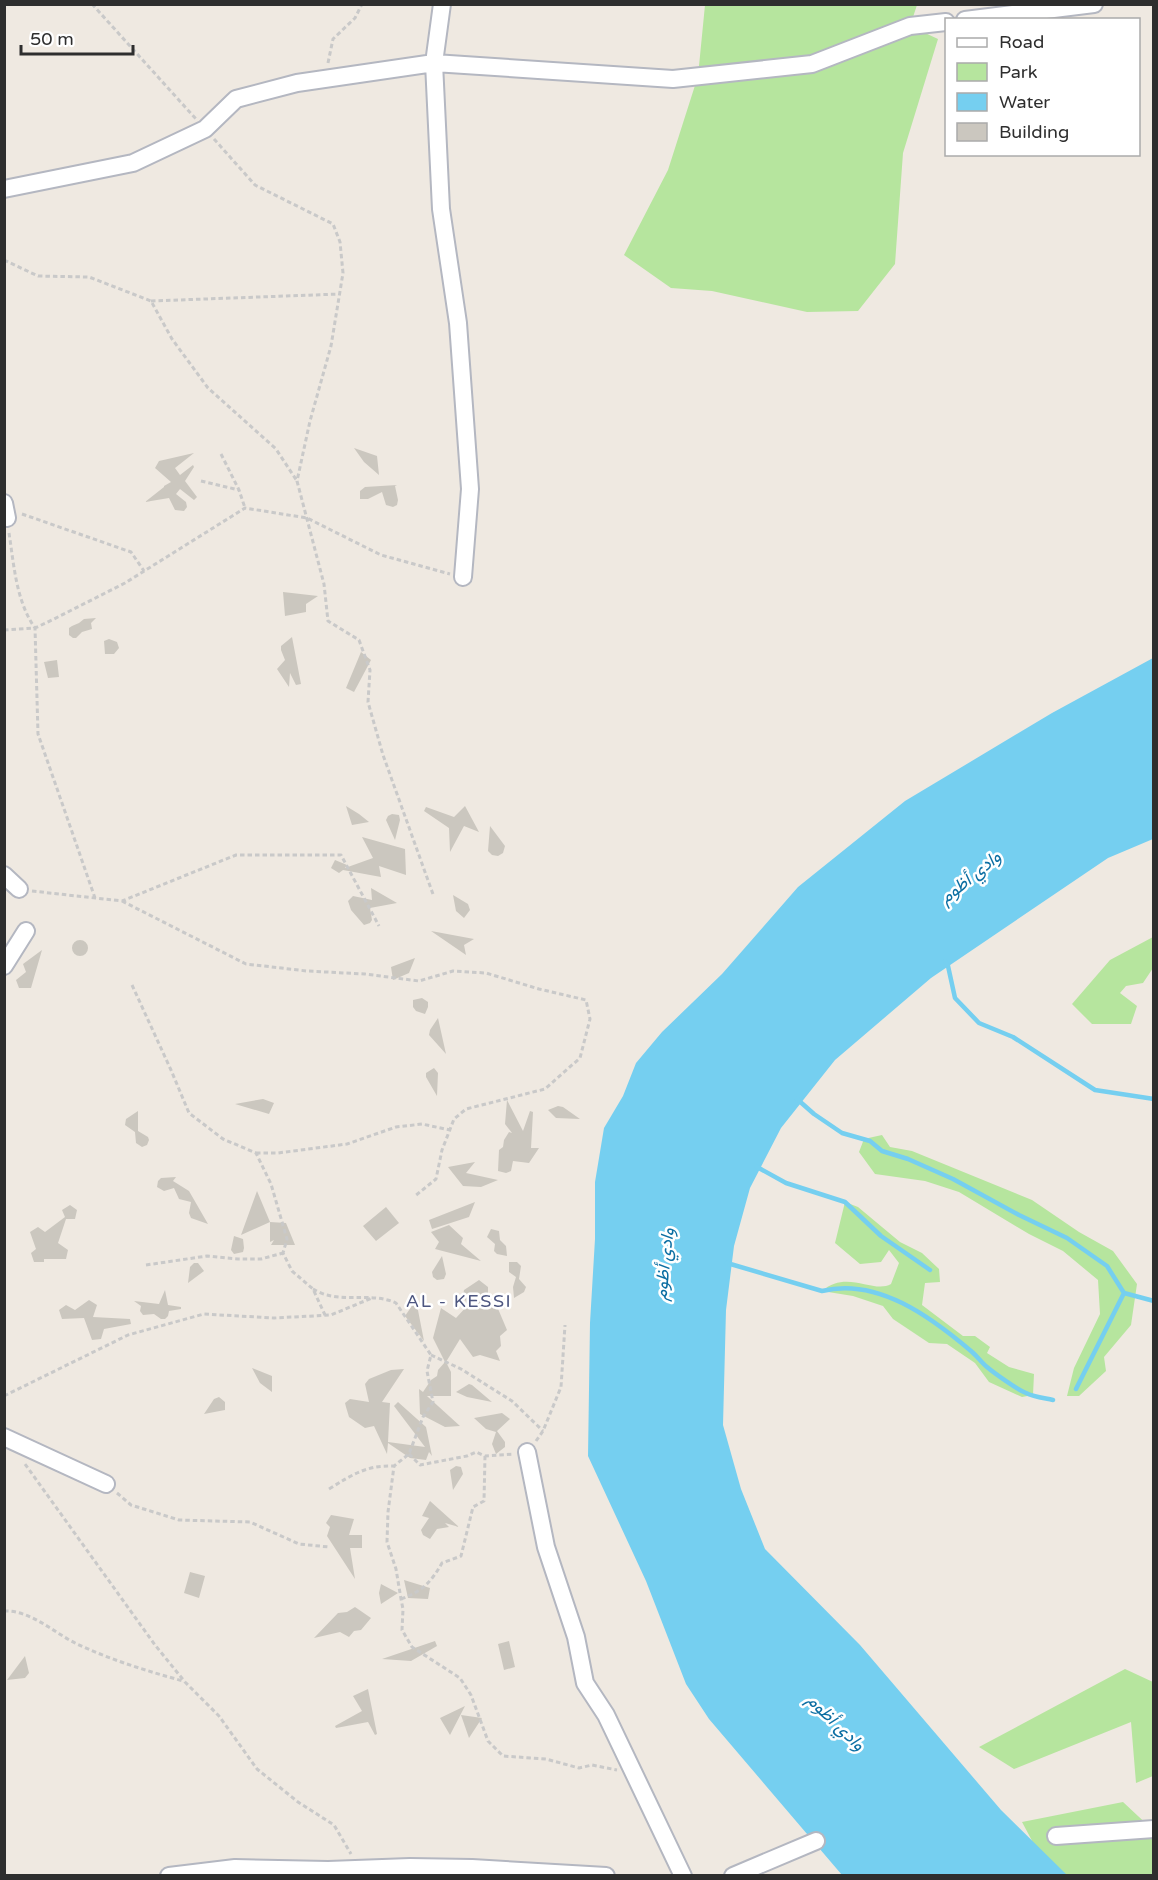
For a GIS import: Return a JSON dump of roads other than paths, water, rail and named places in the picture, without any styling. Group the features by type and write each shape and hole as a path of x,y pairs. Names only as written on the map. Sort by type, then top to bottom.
{"street":[{"path":"442,4 434,63 441,208 458,324 470,489 463,577"},
{"path":"981,18 1094,4"},
{"path":"4,189 133,163 205,129 236,99 297,83 434,63 673,79 812,64 910,26 945,22"},
{"path":"4,875 19,889"},
{"path":"4,966 26,931"},
{"path":"5,1438 106,1484"},
{"path":"527,1452 546,1547 576,1637 582,1676 606,1715 683,1875"},
{"path":"1056,1836 1154,1829"},
{"path":"733,1875 816,1840"},
{"path":"169,1875 235,1868 327,1870 410,1867 606,1875"}],"water":[{"name":"وادي أظوم","path":"1153,658 1153,839 1108,858 931,978 835,1060 781,1128 750,1188 734,1246 726,1310 723,1425 741,1489 765,1549 860,1645 1001,1810 1067,1875 842,1875 709,1719 686,1684 646,1581 588,1456 595,1182 604,1128 623,1096 636,1063 662,1032 722,974 798,887 905,801 1052,713"}],"waterway":[{"path":"945,961 955,998 979,1023 1013,1037 1095,1090 1154,1099"},
{"path":"797,1099 842,1133 870,1141 882,1151 908,1159 953,1179 1067,1238 1107,1266 1124,1293 1154,1301"},
{"path":"757,1167 786,1183 845,1202 881,1236 930,1270"},
{"path":"727,1263 822,1291 843,1288 883,1295 921,1313 939,1325 987,1367 1012,1385 1029,1394 1053,1400"},
{"path":"1076,1389 1124,1293"}],"district":[{"name":"AL - KESSI","path":"459,1301"}]}
